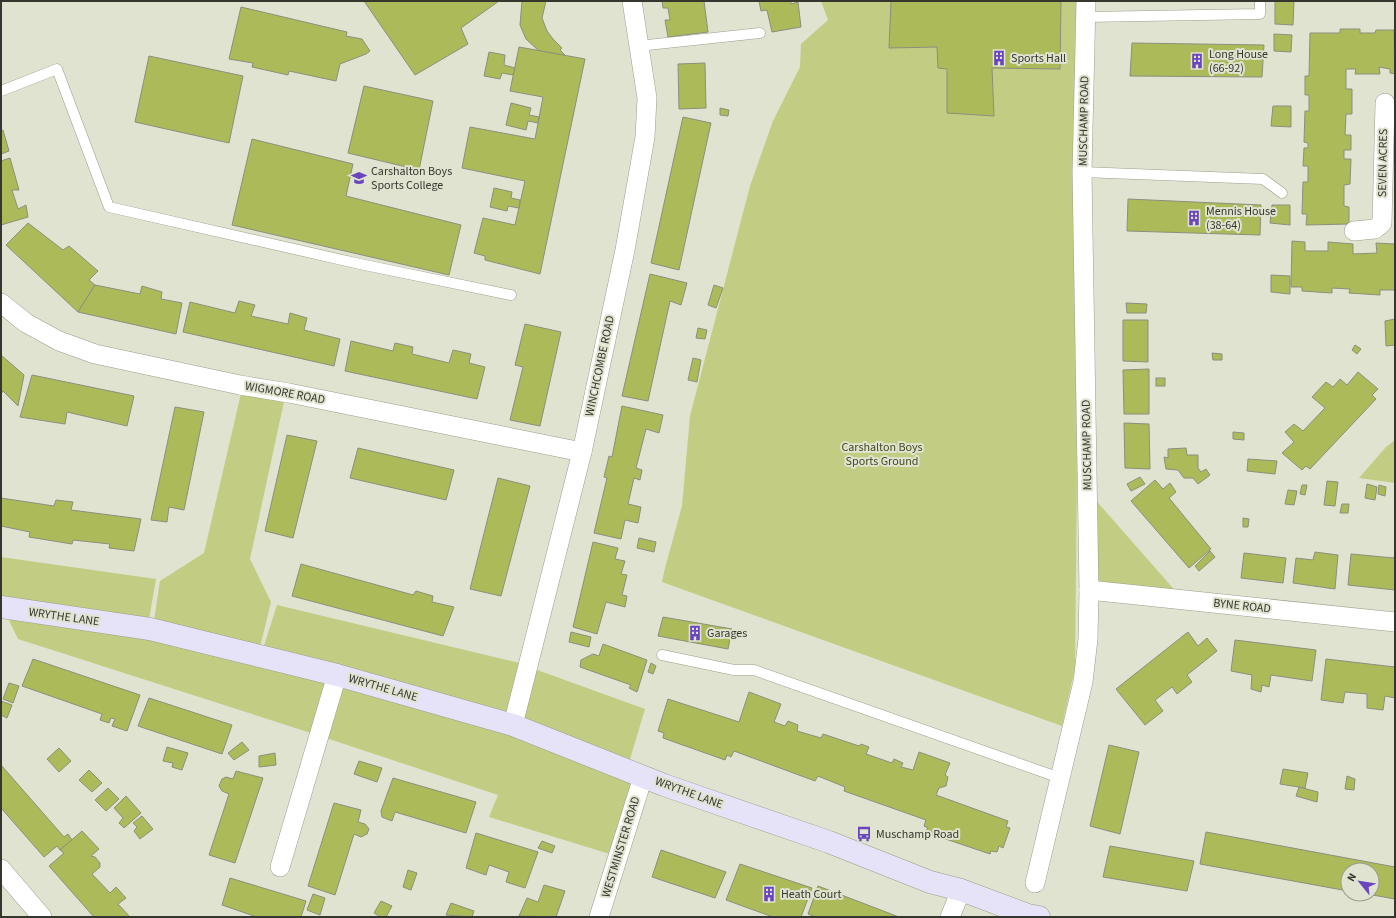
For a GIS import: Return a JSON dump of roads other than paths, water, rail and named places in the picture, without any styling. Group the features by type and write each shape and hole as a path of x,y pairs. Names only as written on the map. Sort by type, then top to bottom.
{"main road":[{"name":"WRYTHE LANE","path":"1,607 150,629 338,675 513,725 643,777 829,842 930,882 961,890 1028,915 1039,917"}],"street":[{"name":"WINCHCOMBE ROAD","path":"513,725 582,452 623,257 645,136 647,98 632,1"},
{"name":"MUSCHAMP ROAD","path":"1035,883 1083,682 1088,639 1089,590 1082,172 1086,9"},
{"name":"SEVEN ACRES","path":"1354,231 1375,229 1388,223 1385,103"},
{"name":"WIGMORE ROAD","path":"1,303 26,323 59,341 95,354 240,385 289,393 582,452"},
{"name":"BYNE ROAD","path":"1089,590 1395,622"},
{"name":"WRYTHE LANE","path":"280,867 338,675"},
{"name":"WESTMINSTER ROAD","path":"599,917 643,777"},
{"path":"1,869 42,917"},
{"path":"950,917 961,890"}],"lane":[{"path":"1086,9 1260,14 1260,1"},
{"path":"638,46 760,33"},
{"path":"1,91 57,69 109,207 360,264 511,295"},
{"path":"1082,172 1263,179 1282,193"},
{"path":"662,655 734,670 754,670 1060,778"}],"place":[{"name":"Sports Hall","path":"999,58"},
{"name":"Long House (66-92)","path":"1197,61"},
{"name":"Carshalton Boys Sports College","path":"359,178"},
{"name":"Mennis House (38-64)","path":"1194,218"},
{"name":"Garages","path":"695,633"},
{"name":"Muschamp Road","path":"864,834"},
{"name":"Heath Court","path":"769,894"}],"park label":[{"name":"Carshalton Boys Sports Ground","path":"882,454"}]}
